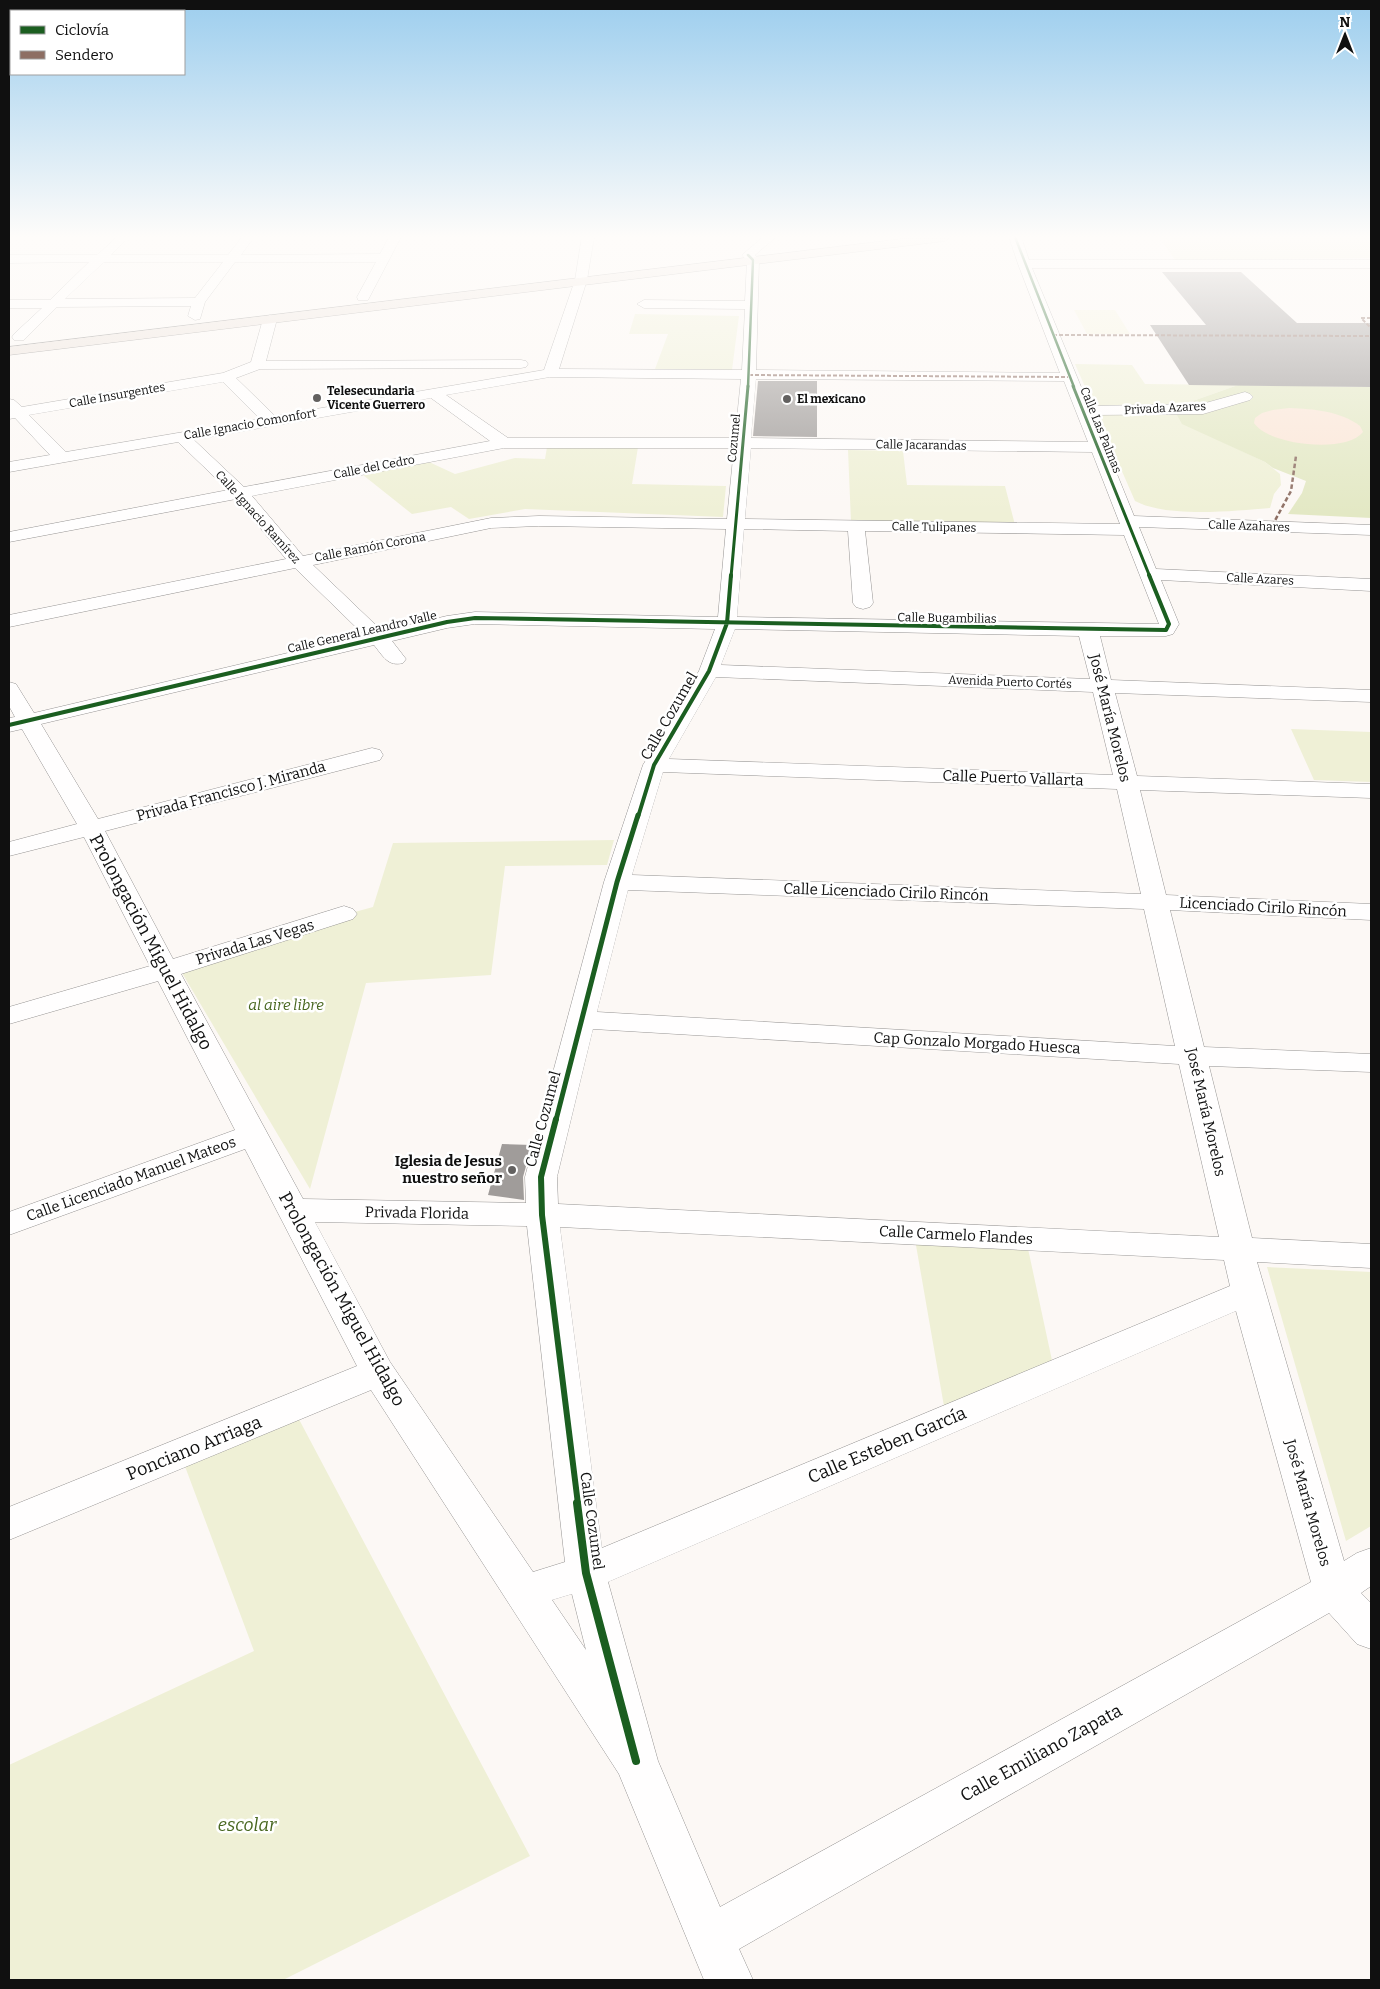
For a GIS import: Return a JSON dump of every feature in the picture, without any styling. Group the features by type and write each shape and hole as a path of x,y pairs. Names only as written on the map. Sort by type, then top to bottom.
{"main road":[{"path":"14,338 81,330"},
{"path":"9,351 182,330"}],"street":[{"path":"267,330 258,365 551,369 750,375 1069,377"},
{"path":"551,369 564,330"},
{"name":"Cozumel","path":"727,623 750,375 751,330"},
{"name":"Calle Las Palmas","path":"1050,330 1169,624 1166,630"},
{"name":"Calle Insurgentes","path":"12,409 226,377 258,365"},
{"name":"Calle Ignacio Comonfort","path":"9,467 433,393 551,369"},
{"path":"226,377 270,420"},
{"path":"433,393 504,443"},
{"name":"Privada Azares","path":"1083,411 1204,408 1245,397"},
{"path":"12,409 61,457"},
{"name":"Calle Ignacio Ramírez","path":"181,436 240,493 298,561 379,639 396,659"},
{"name":"Calle del Cedro","path":"9,537 504,443 744,443"},
{"name":"Calle Jacarandas","path":"744,443 1098,447"},
{"name":"Calle Ramón Corona","path":"9,621 491,523 539,521 737,524"},
{"name":"Calle Tulipanes","path":"737,524 856,526 1129,525"},
{"name":"Calle Azahares","path":"1129,525 1371,530"},
{"path":"856,526 863,604"},
{"name":"Calle Azares","path":"1148,574 1371,585"},
{"name":"Calle General Leandro Valle","path":"18,723 447,622 475,618 727,623"},
{"name":"Calle Bugambilias","path":"727,623 1166,630"},
{"name":"Calle Cozumel","path":"636,1761 586,1573 542,1215 541,1177 618,882 654,766 709,671 727,623"},
{"name":"José María Morelos","path":"1088,630 1127,783 1248,1292 1332,1590"},
{"name":"Avenida Puerto Cortés","path":"709,671 1371,696"},
{"name":"Prolongación Miguel Hidalgo","path":"9,688 18,723 91,828 378,1372 636,1761 729,1980"},
{"name":"Privada Francisco J. Miranda","path":"9,849 372,755"},
{"name":"Calle Puerto Vallarta","path":"654,766 1371,791"},
{"name":"Calle Licenciado Cirilo Rincón","path":"618,882 1155,902"},
{"name":"Licenciado Cirilo Rincón","path":"1155,902 1371,912"},
{"name":"Privada Las Vegas","path":"9,1016 166,970 344,914"},
{"name":"Cap Gonzalo Morgado Huesca","path":"582,1020 1192,1056 1371,1063"},
{"name":"Calle Licenciado Manuel Mateos","path":"9,1224 252,1135"},
{"name":"Privada Florida","path":"293,1210 542,1215"},
{"name":"Calle Carmelo Flandes","path":"542,1215 1371,1256"},
{"name":"Calle Esteben García","path":"523,1592 586,1573 1248,1292"},
{"name":"Ponciano Arriaga","path":"9,1524 378,1372"},
{"name":"Calle Emiliano Zapata","path":"710,1939 1332,1590 1371,1565"},
{"path":"1332,1590 1371,1631"}],"green space":[{"path":"630,330 737,330 732,370 655,369 668,334 629,334"},
{"path":"1075,364 1132,365 1145,384 1238,385 1173,408 1208,435 1265,462 1280,474 1281,485 1274,494 1270,508 1201,512 1164,510 1135,501"},
{"path":"1238,385 1371,387 1371,518 1288,514 1302,493 1306,481 1273,468 1265,462 1182,424 1173,408"},
{"path":"548,441 639,441 632,484 726,486 723,517 525,509 469,519 451,507 412,514 363,475 429,462 455,474 515,458 545,459"},
{"path":"848,450 903,451 907,485 1005,486 1015,525 851,522"},
{"path":"1291,729 1371,732 1371,782 1314,780"},
{"name":"al aire libre","path":"614,840 607,865 505,866 491,975 366,983 310,1189 175,961 373,907 393,843"},
{"path":"913,1228 1024,1230 1053,1365 945,1412"},
{"path":"1267,1267 1371,1272 1371,1526 1346,1541"},
{"name":"escolar","path":"293,1408 530,1856 283,1980 9,1980 9,1765 254,1651 180,1453"}],"sand":[{"path":"1289,408 1317,410 1335,414 1360,426 1363,432 1354,439 1341,443 1325,445 1307,444 1275,437 1262,431 1254,423 1255,418 1262,413"}],"shaded area":[{"path":"1085,330 1127,330 1130,334 1087,334"}],"building":[{"path":"1153,330 1371,330 1371,387 1189,385"},
{"path":"758,381 817,381 817,437 753,436"},
{"name":"Iglesia de Jesus nuestro señor","path":"502,1144 532,1145 523,1177 524,1200 488,1195"}],"marked path":[{"path":"1053,335 1371,336"},
{"path":"749,375 1069,377"},
{"path":"1272,526 1291,491 1296,456"}],"cycle path":[{"path":"636,1761 586,1573 542,1215 541,1177 617,882 654,765 709,671 727,623 749,375 751,330"},
{"path":"9,725 447,622 475,618 1166,630 1169,624 1051,330"}],"place":[{"name":"Telesecundaria Vicente Guerrero","path":"317,398"},
{"name":"El mexicano","path":"787,399"},
{"name":"Iglesia de Jesus nuestro señor","path":"512,1170"}]}
